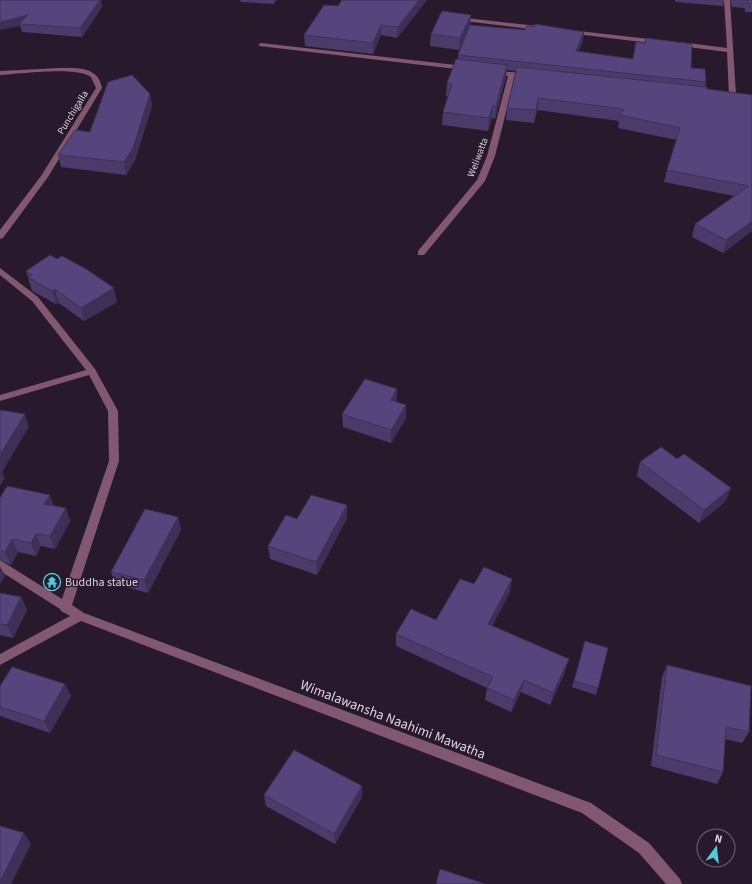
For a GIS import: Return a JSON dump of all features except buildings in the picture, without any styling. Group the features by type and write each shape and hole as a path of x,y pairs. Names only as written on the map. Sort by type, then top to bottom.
{"street":[{"path":"727,0 730,97 752,99"},
{"path":"466,20 543,29"},
{"path":"559,30 667,43"},
{"path":"675,44 729,50"},
{"path":"261,45 473,69"},
{"name":"Punchigalla","path":"0,73 65,70 90,73 98,79 99,88 44,177 0,236"},
{"path":"489,71 535,77"},
{"name":"Weliwatta","path":"420,253 481,181 491,156 512,74"},
{"path":"0,271 35,299 92,371 114,411 114,461 66,608"},
{"path":"0,398 92,371"},
{"name":"Wimalawansha Naahimi Mawatha","path":"0,565 80,616 586,808 644,848 675,884"},
{"path":"0,660 80,616"}],"place":[{"name":"Buddha statue","path":"52,582"}]}
